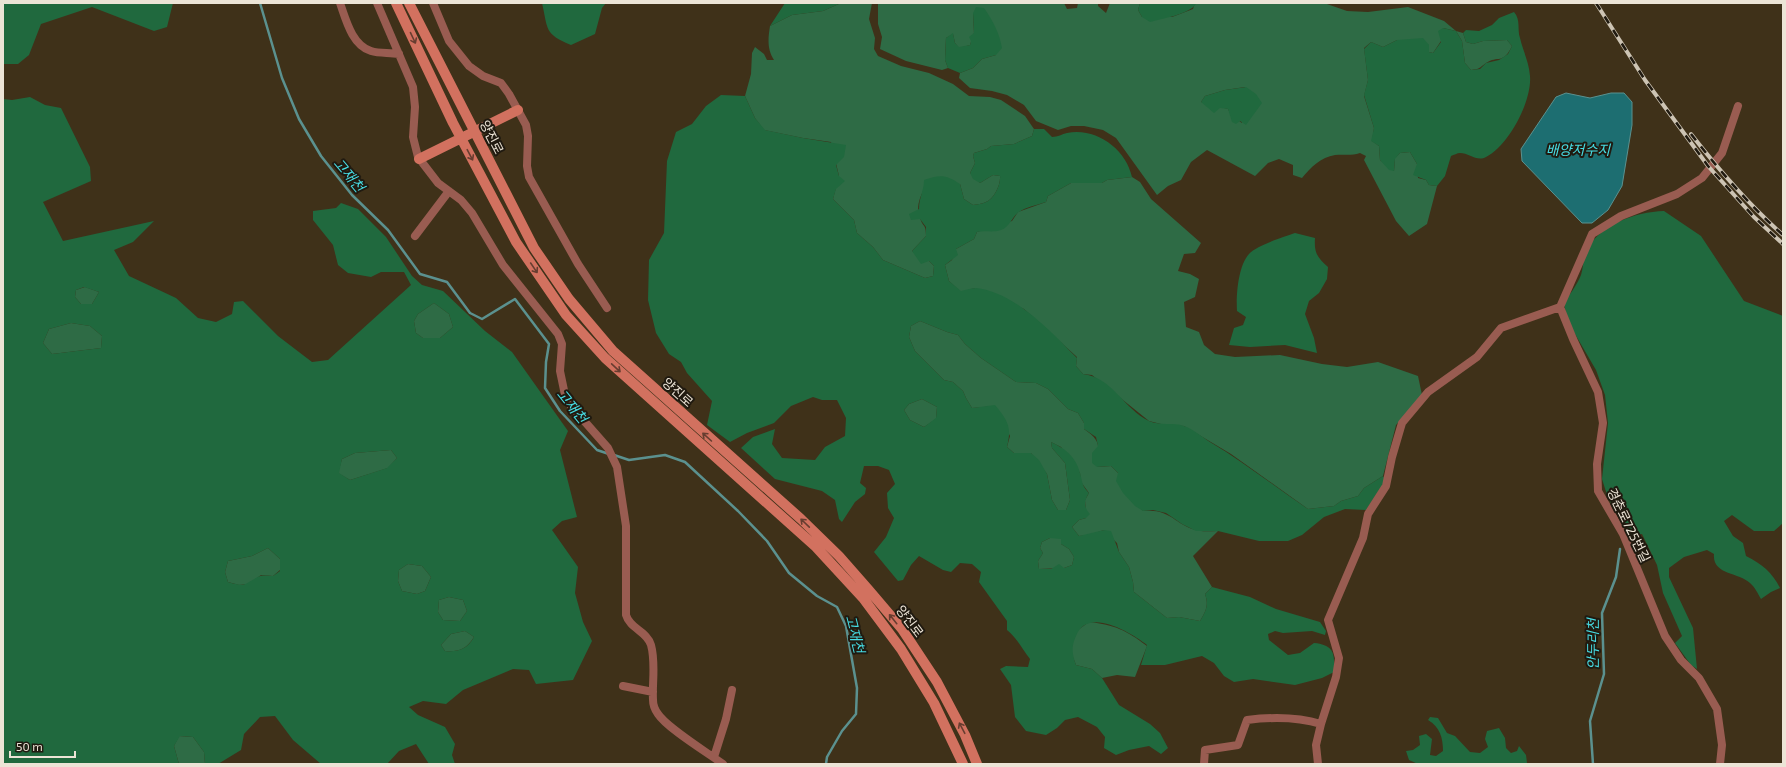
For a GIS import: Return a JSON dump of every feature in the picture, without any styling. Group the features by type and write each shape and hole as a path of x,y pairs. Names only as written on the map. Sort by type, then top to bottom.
{"main road":[{"name":"양진로","path":"396,3 461,139 516,242 566,315 605,358 816,547 863,598 901,649 934,703 963,764"},
{"name":"양진로","path":"409,3 534,248 569,299 613,351 801,519 839,556 868,589 902,629 937,682 966,735 977,764"},
{"path":"419,159 518,110"}],"street":[{"path":"340,3 346,21 360,45 372,51 399,54"},
{"path":"377,3 413,87 415,107 413,129 414,144 419,159 438,183 461,200 472,213 503,264 558,334 562,344 560,371 565,395 570,406 604,442 615,461 624,504 626,526 626,615 630,624 646,636 651,645 654,678 653,701 656,709 661,718 723,764"},
{"path":"433,3 449,41 469,66 483,76 501,83 509,94 526,125 528,136 527,166 529,177 578,264 607,308"},
{"path":"1318,764 1316,745 1336,677 1339,658 1328,620 1363,538 1368,514 1386,486 1392,457 1402,423 1428,392 1477,357 1501,328 1560,307 1592,234 1620,216 1677,194 1702,178 1722,153 1738,106"},
{"path":"416,236 448,191"},
{"name":"경춘로725번길","path":"1560,307 1598,392 1603,423 1597,464 1598,491 1623,534 1665,636 1681,660 1699,678 1717,709 1722,745 1720,764"},
{"path":"622,686 653,692"},
{"path":"714,758 728,712 732,690"},
{"path":"1204,764 1205,750 1238,745 1247,720 1265,718 1310,721 1321,724"}],"green space":[{"path":"3,3 173,3 167,27 154,31 92,7 41,24 29,55 18,64 3,64"},
{"path":"542,3 606,3 602,8 595,34 571,45 556,37 549,30"},
{"path":"785,3 841,3 823,11 792,15 770,26"},
{"path":"841,3 872,3 869,19 875,38 874,49 878,56 901,66 929,73 953,84 969,96 990,97 1001,100 1025,116 1034,129 1032,136 1014,144 991,146 987,149 974,153 973,156 975,163 970,173 980,183 993,175 1000,176 996,191 992,198 986,202 973,205 964,199 960,184 924,190 919,200 918,211 921,221 925,227 926,236 912,251 929,261 934,266 933,276 925,278 883,260 873,247 857,233 854,220 833,199 839,176 831,142 764,130 755,118 745,96 751,74 752,53 755,47 764,54 767,60 774,60 770,52 769,44 770,26 792,15 823,11"},
{"path":"878,3 1064,3 1067,9 1077,8 1078,3 1098,3 1098,6 1106,13 1110,3 1140,3 1138,10 1142,17 1172,17 1193,9 1195,3 1324,3 1347,11 1368,12 1408,7 1444,21 1456,31 1443,28 1441,41 1433,53 1429,52 1429,45 1397,40 1383,47 1371,42 1364,48 1368,80 1364,96 1374,128 1372,141 1379,146 1380,160 1394,171 1395,158 1400,153 1410,152 1417,164 1418,178 1426,180 1429,185 1437,186 1427,224 1409,236 1396,221 1364,160 1366,156 1360,153 1351,155 1335,155 1325,158 1312,167 1302,178 1293,175 1293,165 1279,159 1268,163 1255,176 1207,150 1191,162 1181,180 1168,186 1157,195 1116,138 1103,130 1084,126 1071,126 1058,130 1036,121 1024,105 1007,95 970,88 959,78 960,73 973,68 982,59 996,55 973,13 974,33 970,45 959,48 955,43 953,34 946,38 945,60 948,68 942,70 906,61 880,49 882,37 878,24","holes":["1245,87 1242,123 1231,115 1228,109 1201,102 1205,96 1225,90"]},
{"path":"1140,3 1196,4 1188,11 1150,22 1142,17 1138,10"},
{"path":"976,7 984,8 993,22 1002,48 996,55 982,59 973,68 960,73 948,68 945,60 946,38 953,33 955,43 959,47 970,45 971,41 969,37 974,33 973,13"},
{"path":"1514,12 1518,21 1519,35 1528,66 1530,86 1523,109 1511,133 1495,151 1486,157 1476,158 1460,153 1451,156 1445,176 1437,186 1429,185 1426,180 1413,175 1417,164 1410,152 1400,153 1395,159 1394,171 1389,170 1380,160 1379,146 1371,141 1374,128 1364,95 1368,80 1364,49 1371,42 1383,47 1397,40 1423,38 1429,45 1429,52 1433,53 1441,42 1438,31 1443,28 1456,31 1462,41 1465,63 1471,70 1480,69 1486,63 1499,60 1508,54 1512,46 1507,40 1483,41 1473,44 1466,42 1463,33 1466,30 1479,31 1492,25 1499,18"},
{"path":"1456,31 1463,33 1466,42 1473,44 1483,41 1507,40 1512,46 1503,58 1490,61 1479,68 1471,70 1465,63 1462,41"},
{"path":"1246,87 1256,94 1262,103 1246,125 1240,121 1236,124 1232,122 1228,109 1220,108 1214,113 1201,102 1205,96 1225,90"},
{"path":"721,95 745,96 755,118 765,130 846,145 844,157 836,165 839,176 845,181 836,189 833,199 854,220 857,233 873,247 883,260 925,278 933,276 934,266 929,261 921,264 912,251 926,236 926,227 920,219 911,220 909,214 919,209 924,180 939,176 947,177 960,184 964,199 973,205 986,202 992,198 996,191 1000,176 993,175 980,183 973,179 970,173 975,163 973,156 974,153 987,149 991,146 1014,144 1032,136 1034,129 1044,129 1052,137 1067,133 1089,133 1108,142 1116,149 1129,167 1132,177 1107,180 1102,183 1071,183 1048,196 1046,202 1028,207 1019,212 1004,229 977,232 974,239 956,249 958,255 945,265 949,281 961,291 976,288 990,291 1005,297 1018,305 1044,325 1077,358 1076,366 1083,374 1093,376 1102,381 1140,416 1149,421 1162,424 1175,424 1191,429 1308,509 1334,506 1341,501 1358,496 1364,488 1383,476 1386,480 1366,510 1345,509 1324,517 1302,535 1288,541 1259,541 1218,531 1196,531 1182,524 1166,513 1153,510 1143,511 1135,506 1123,493 1116,481 1118,473 1111,466 1097,467 1092,463 1092,453 1098,446 1096,437 1084,429 1084,423 1078,413 1068,409 1048,389 1036,383 1016,382 981,358 965,344 958,335 920,321 911,326 909,337 915,351 944,380 953,382 963,391 972,408 995,405 1008,424 1009,434 1007,447 1014,453 1031,453 1039,460 1047,474 1052,500 1058,510 1066,510 1070,500 1065,463 1052,448 1051,442 1061,447 1073,458 1078,467 1083,485 1089,493 1085,504 1090,514 1086,518 1079,520 1072,527 1079,536 1104,530 1111,531 1119,552 1129,567 1134,592 1167,618 1179,617 1200,621 1206,608 1207,601 1205,594 1212,587 1250,597 1276,609 1320,622 1326,631 1325,635 1312,631 1283,633 1275,631 1268,634 1269,640 1288,655 1300,653 1314,643 1326,646 1332,651 1334,672 1322,678 1295,685 1253,679 1234,682 1224,676 1214,663 1202,656 1165,665 1141,665 1147,645 1121,629 1100,622 1090,623 1082,627 1073,643 1076,665 1092,669 1102,678 1119,705 1150,724 1160,733 1168,748 1161,754 1149,746 1129,750 1116,755 1104,748 1105,737 1097,727 1078,717 1065,720 1057,728 1046,735 1026,731 1015,717 1011,685 1000,669 1006,666 1028,667 1030,659 1017,640 1007,630 1007,621 979,582 981,572 972,564 960,563 951,572 943,570 919,556 911,565 903,580 898,581 874,552 886,537 894,518 888,508 887,493 895,484 889,470 878,466 864,466 860,483 866,488 865,494 855,502 842,522 839,519 835,500 822,491 775,479 741,448 753,437 775,429 772,444 782,458 815,460 825,447 845,436 846,418 837,400 822,400 813,397 791,406 774,423 747,433 730,442 707,425 712,401 687,373 681,362 669,354 656,333 648,300 649,260 664,233 667,161 676,132 692,124 706,106","holes":["922,399 937,407 936,418 924,427 910,420 904,410 909,404","1050,538 1061,539 1061,544 1069,549 1074,557 1072,565 1064,568 1059,564 1051,569 1039,569 1038,561 1043,553 1040,548 1042,542"]},
{"path":"30,97 45,105 61,108 90,167 91,181 43,202 63,241 154,221 133,242 114,250 129,276 176,298 198,318 216,322 232,314 234,302 243,301 278,336 312,362 328,360 411,285 404,272 381,272 371,277 348,273 338,265 333,245 313,220 313,211 336,208 341,203 358,209 386,237 412,276 422,285 443,291 485,331 512,352 568,431 560,450 577,517 562,521 552,530 578,567 575,593 583,622 592,641 573,680 536,684 529,670 513,669 463,690 446,704 423,701 409,707 418,715 445,727 455,744 452,755 455,764 429,764 416,744 399,751 387,764 321,764 293,740 275,716 260,717 244,734 241,750 218,764 205,764 204,752 193,737 180,736 174,746 179,764 3,764 3,99 12,100","holes":["84,287 99,292 92,304 81,304 75,297 76,290","434,303 449,314 453,327 440,338 423,338 416,333 414,321 418,314","71,323 90,326 102,336 101,348 52,354 43,343 49,329","391,450 397,458 387,468 350,480 339,473 342,459 355,453","268,548 280,559 280,571 273,576 260,576 246,584 239,585 228,582 225,572 228,561 252,556","408,564 422,566 431,577 425,591 417,594 402,591 398,581 399,570","449,597 463,600 467,611 460,621 443,620 438,612 439,600","465,631 474,637 465,647 454,651 445,651 441,645 451,634"]},
{"path":"1132,177 1140,182 1151,199 1201,243 1195,253 1184,254 1178,271 1190,274 1199,279 1195,297 1184,302 1186,327 1199,332 1204,345 1215,354 1235,357 1280,355 1322,364 1347,367 1378,362 1418,376 1422,395 1396,425 1383,476 1364,488 1358,496 1341,501 1334,506 1308,509 1231,454 1184,426 1165,425 1149,421 1092,375 1083,374 1076,366 1077,357 1024,309 975,288 961,292 949,281 945,265 952,260 956,249 974,239 977,232 1012,221 1018,212 1046,202 1048,196 1071,183 1102,183 1107,180"},
{"path":"1664,211 1701,236 1744,301 1783,316 1783,523 1774,531 1754,531 1732,515 1724,521 1733,536 1743,543 1746,556 1766,569 1774,577 1780,588 1761,599 1755,589 1745,579 1722,570 1717,566 1714,554 1707,550 1684,557 1669,568 1669,577 1693,628 1697,669 1691,665 1675,643 1682,636 1663,593 1657,565 1642,534 1630,536 1608,498 1602,479 1608,423 1605,395 1596,370 1568,322 1564,304 1581,275 1585,254 1598,235 1629,217"},
{"path":"1295,233 1315,238 1317,254 1328,267 1327,279 1319,293 1309,301 1305,314 1314,338 1317,353 1285,345 1250,347 1229,345 1234,328 1243,325 1246,317 1237,311 1238,281 1245,259 1258,247"},
{"path":"85,287 99,292 92,304 81,304 75,297 76,290"},
{"path":"434,303 449,314 453,327 440,338 423,338 416,333 414,321 418,314"},
{"path":"920,321 958,335 965,344 981,358 1016,382 1036,383 1048,389 1068,409 1078,413 1084,423 1084,429 1097,441 1097,467 1111,466 1118,473 1143,511 1160,512 1166,514 1182,524 1196,530 1218,531 1193,556 1212,587 1205,594 1207,601 1206,608 1200,621 1179,617 1167,618 1134,592 1129,567 1119,552 1117,543 1104,530 1089,535 1079,536 1072,527 1079,520 1086,518 1085,500 1089,493 1081,482 1080,473 1061,447 1051,442 1052,448 1065,463 1070,500 1066,510 1058,510 1052,500 1047,474 1031,453 1014,453 1007,447 1010,436 995,406 972,408 963,391 953,382 944,380 915,351 909,337 911,326"},
{"path":"71,323 90,326 102,336 101,348 52,354 43,343 49,329"},
{"path":"922,399 937,407 936,419 924,427 910,420 904,410 909,404"},
{"path":"391,450 397,458 388,468 350,480 338,473 342,459 355,453"},
{"path":"1050,538 1061,538 1061,544 1069,549 1074,557 1072,565 1064,568 1039,569 1038,561 1043,553 1040,548 1042,542"},
{"path":"268,548 280,559 280,570 273,576 261,575 249,584 239,585 228,582 225,572 228,561 252,556"},
{"path":"408,564 422,566 431,577 425,591 417,594 402,591 398,581 399,570"},
{"path":"449,597 463,600 467,611 460,621 443,620 438,612 439,600"},
{"path":"1089,622 1120,629 1147,646 1135,677 1117,675 1102,678 1092,669 1076,665 1071,652 1073,641 1078,630"},
{"path":"465,631 474,637 465,647 455,651 445,651 441,645 451,634"},
{"path":"1430,717 1438,718 1447,733 1455,736 1470,752 1480,753 1488,747 1485,739 1487,731 1499,728 1505,738 1506,748 1511,753 1517,751 1519,746 1526,755 1527,763 1530,764 1418,764 1409,760 1406,751 1413,750 1420,745 1419,736 1426,734 1432,739 1430,755 1436,756 1443,751 1440,733 1438,729 1428,720"},
{"path":"179,736 193,737 204,752 205,764 179,764 174,746"}],"water":[{"name":"배양저수지","path":"1566,93 1590,98 1611,93 1624,93 1632,102 1632,125 1622,186 1608,210 1592,223 1582,223 1522,161 1521,149 1556,97"}],"waterway":[{"name":"고재천","path":"260,3 282,78 299,119 321,156 352,195 388,230 420,274 447,282 470,313 482,319 515,299 549,344 546,362 545,388 560,411 597,450 609,454"},
{"name":"고재천","path":"614,455 629,460 665,455 685,462 738,511 767,541 789,573 817,596 837,607 846,626 857,688 856,714 842,731 827,757 826,764"},
{"name":"안두리천","path":"1593,764 1590,721 1604,674 1602,613 1616,577 1620,549"}],"railway":[{"path":"1596,3 1645,80 1708,166 1754,217 1783,244"},
{"path":"1691,134 1735,187 1758,212 1783,235"}]}
